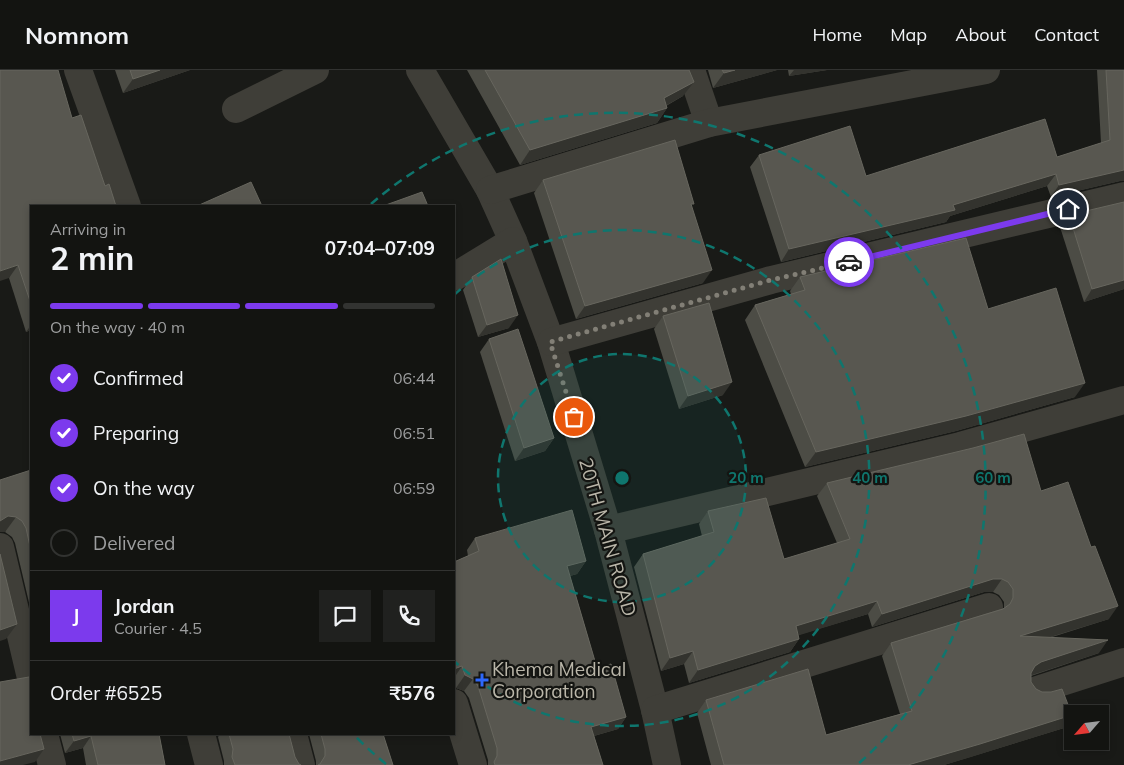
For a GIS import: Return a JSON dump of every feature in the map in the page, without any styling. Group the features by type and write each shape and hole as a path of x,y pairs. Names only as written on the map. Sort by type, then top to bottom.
{"street":[{"path":"78,70 128,205"},
{"path":"236,109 315,70"},
{"name":"20TH MAIN ROAD","path":"420,70 490,190 512,241 550,342 608,530 655,710 667,765"},
{"path":"692,70 709,123"},
{"path":"490,190 709,123 981,70"},
{"path":"550,342 771,280 1124,196"},
{"path":"455,276 512,241"},
{"path":"608,530 960,446 1124,400"},
{"path":"0,546 30,674"},
{"path":"655,710 989,607"},
{"path":"1037,690 1124,662"},
{"path":"455,706 473,765"},
{"path":"44,735 52,765"},
{"path":"201,735 209,765"},
{"path":"293,735 301,765"}],"building":[{"path":"0,70 58,70 72,118 81,115 105,186 109,184 116,205 30,205 30,301 18,265 0,271"},
{"path":"130,70 160,70 133,79"},
{"path":"485,70 689,70 694,82 664,98 667,108 530,150"},
{"path":"722,70 735,70 724,73"},
{"path":"1106,70 1124,70 1124,170 1059,185 1056,174 953,205 955,210 789,249 759,155 850,126 866,176 1045,119 1057,157 1110,140"},
{"path":"675,140 694,204 691,204 712,270 585,306 543,180"},
{"path":"251,182 262,205 199,205"},
{"path":"422,192 428,205 386,205"},
{"path":"1124,202 1124,280 1092,289 1069,215"},
{"path":"966,238 988,309 1056,288 1085,383 966,416 816,452 755,305 805,290 800,277"},
{"path":"501,259 518,315 487,325 472,277"},
{"path":"709,303 732,382 688,396 663,316"},
{"path":"518,329 554,438 524,448 489,339"},
{"path":"1024,434 1041,491 1068,482 1091,547 1095,546 1118,606 1020,636 1108,640 1041,662 1035,666 1031,673 1031,682 1036,689 1042,692 1051,692 1062,689 1068,705 1064,705 1064,718 908,765 724,765 706,700 808,669 826,735 912,711 891,643 1003,609 1010,604 1013,598 1013,589 1008,582 1002,579 993,579 882,614 877,601 796,626 799,639 698,670 693,651 670,658 643,554 714,532 708,511 766,498 784,559 850,539 827,483"},
{"path":"30,470 30,546 26,528 22,521 16,517 8,516 0,521 0,480"},
{"path":"572,510 586,561 567,566 597,668 611,664 626,717 591,727 603,765 495,765 497,748 478,686 473,679 465,675 462,666 455,669 455,562 479,551 475,538"},
{"path":"0,554 17,624 0,630"},
{"path":"30,678 30,735 40,735 44,749 0,761 0,682"},
{"path":"72,735 159,735 165,765 98,765 91,736 74,741"},
{"path":"229,735 289,735 295,757 301,765 235,765 232,757 233,749"},
{"path":"321,735 383,735 393,765 318,765 325,756"}],"way so far":[{"path":"574,417 550,342 771,280 849,262"}],"place":[{"name":"Khema Medical Corporation","path":"482,680"}],"route":[{"path":"849,262 1068,209"}]}
